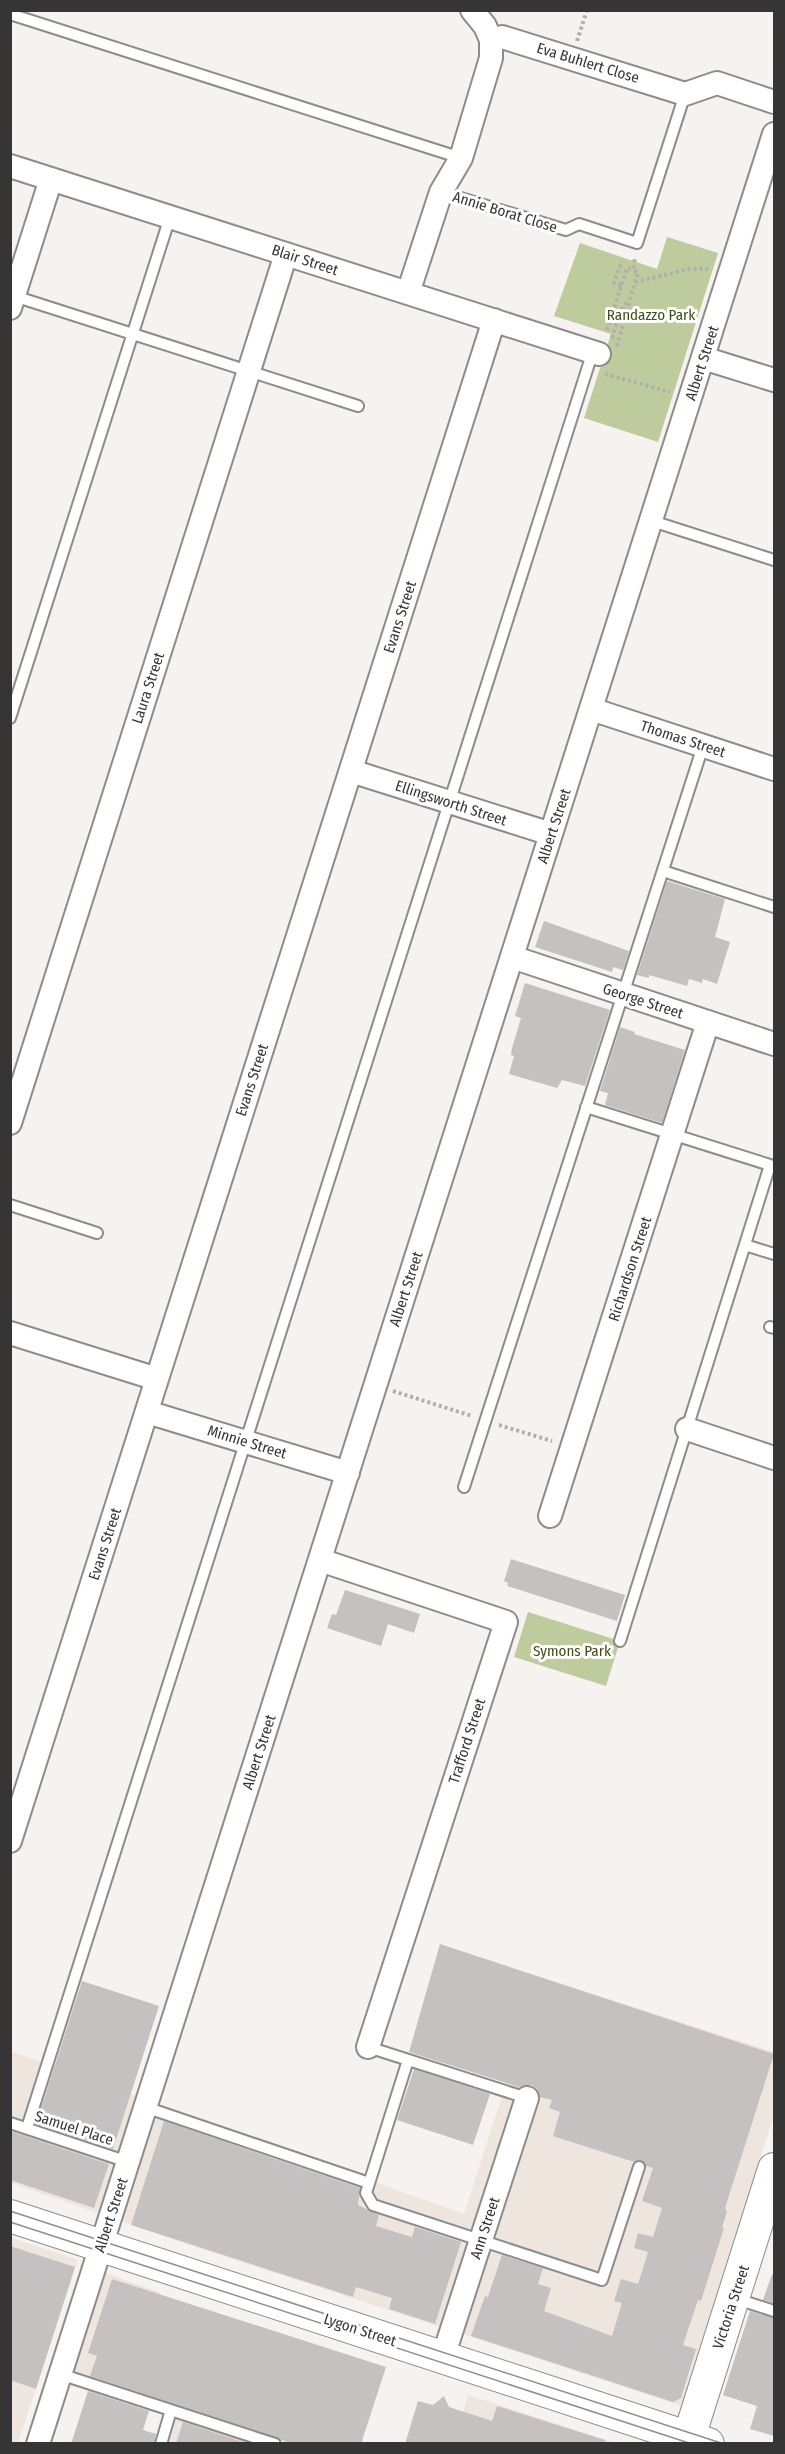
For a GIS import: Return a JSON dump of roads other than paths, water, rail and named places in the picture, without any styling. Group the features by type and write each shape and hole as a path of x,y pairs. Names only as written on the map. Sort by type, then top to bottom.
{"street":[{"path":"472,10 485,26 491,40"},
{"name":"Eva Buhlert Close","path":"491,40 502,37 685,94"},
{"name":"Annie Borat Close","path":"408,293 441,192 461,158 491,58 491,40"},
{"path":"685,94 717,83 774,102"},
{"name":"Albert Street","path":"38,2444 774,134"},
{"name":"Blair Street","path":"10,166 603,355"},
{"path":"12,302 51,179"},
{"name":"Laura Street","path":"10,1123 286,254"},
{"name":"Evans Street","path":"10,1841 494,320"},
{"path":"703,358 774,380"},
{"name":"Thomas Street","path":"591,710 774,769"},
{"name":"Ellingsworth Street","path":"351,771 551,834"},
{"name":"George Street","path":"512,957 774,1044"},
{"name":"Richardson Street","path":"550,1516 708,1022"},
{"path":"10,1333 157,1379"},
{"name":"Minnie Street","path":"147,1412 348,1473"},
{"path":"687,1429 774,1458"},
{"name":"Trafford Street","path":"320,1560 506,1622 368,2047"},
{"name":"Ann Street","path":"444,2357 527,2098"},
{"name":"Victoria Street","path":"694,2441 734,2298 774,2169"},
{"name":"Lygon Street","path":"10,2216 694,2441"}],"lane":[{"path":"10,14 461,158"},
{"name":"Annie Borat Close","path":"441,192 566,230 579,224 637,243 685,94"},
{"path":"10,718 170,217"},
{"path":"12,302 132,334 358,406"},
{"path":"27,2128 448,802 603,355"},
{"path":"652,521 774,560"},
{"path":"464,1487 703,746"},
{"path":"663,871 774,907"},
{"path":"586,1107 770,1165 620,1641"},
{"path":"10,1206 97,1233"},
{"path":"745,1245 774,1254"},
{"path":"368,2047 527,2098"},
{"path":"408,2060 366,2193 373,2205 602,2280 639,2167"},
{"path":"145,2107 369,2183"},
{"name":"Samuel Place","path":"10,2123 128,2162"},
{"path":"734,2298 774,2311"},
{"path":"60,2374 275,2444"},
{"path":"161,2444 171,2410"}],"tram line":[{"path":"10,2211 724,2444"},
{"path":"10,2222 692,2444"}],"park label":[{"name":"Randazzo Park","path":"651,315"},
{"name":"Symons Park","path":"572,1651"}]}
